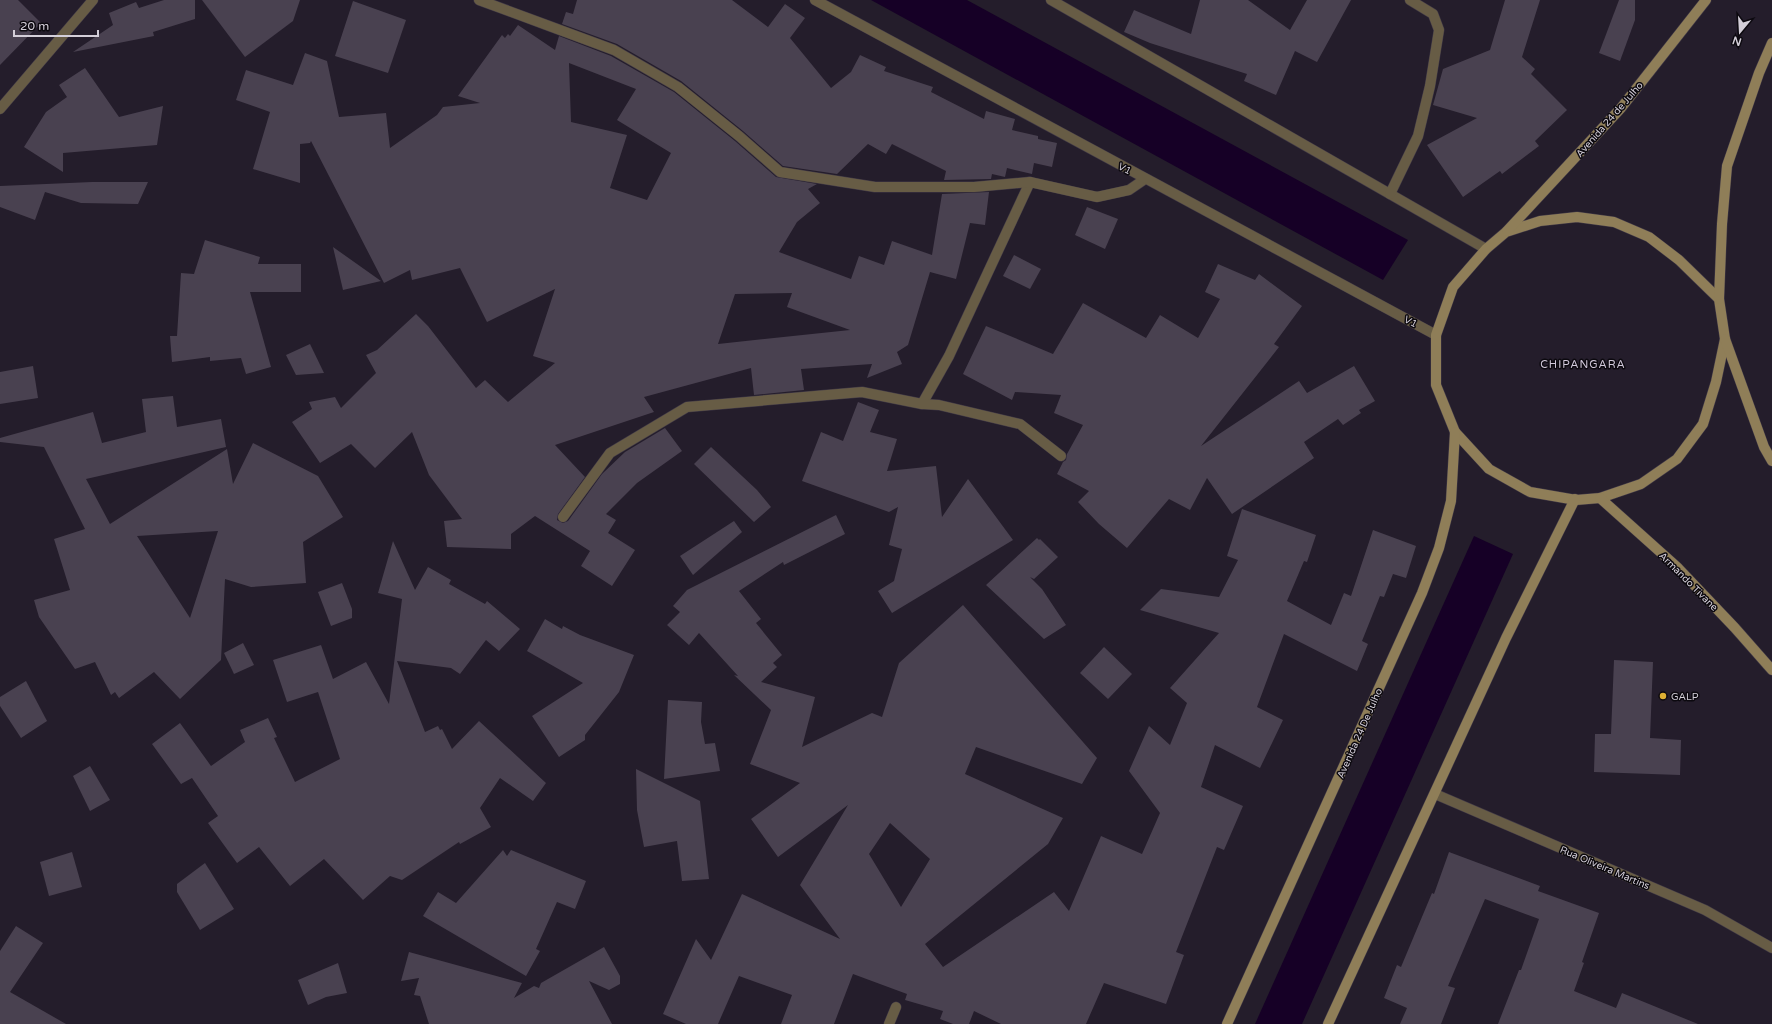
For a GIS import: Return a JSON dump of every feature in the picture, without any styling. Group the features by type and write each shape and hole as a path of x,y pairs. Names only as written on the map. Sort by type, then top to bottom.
{"street":[{"path":"0,109 93,0"},
{"path":"479,0 614,50 678,87 780,172 875,187 974,187 1030,182 1097,197 1129,190 1145,179"},
{"name":"V1","path":"815,0 1145,179 1436,334"},
{"path":"1051,0 1486,249"},
{"path":"1390,194 1418,136 1430,86 1439,30 1433,14 1410,0"},
{"name":"Avenida 24 de Julho","path":"1455,432 1436,385 1436,334 1453,287 1486,249 1506,232 1621,108 1706,0"},
{"path":"1772,43 1759,73 1727,166 1722,224 1719,299 1725,340 1764,447 1772,460"},
{"path":"922,404 949,356 1030,182"},
{"path":"1506,232 1540,221 1577,217 1614,222 1649,237 1679,260 1719,299"},
{"path":"1455,432 1489,470 1530,492 1575,500 1600,498 1641,484 1677,459 1703,424 1716,382 1725,340"},
{"path":"563,517 610,453 687,407 862,392 922,404 939,405 1020,424 1061,456"},
{"name":"Avenida 24 De Julho","path":"1227,1024 1422,593 1437,554 1451,502 1455,432"},
{"name":"Armando Tivane","path":"1600,498 1677,567 1736,628 1772,670"},
{"path":"1328,1024 1506,638 1575,500"},
{"name":"Rua Oliveira Martins","path":"1435,794 1705,910 1772,948"},
{"path":"889,1024 896,1007"}],"shaded area":[{"path":"871,0 967,0 1408,240 1383,280"},
{"path":"1474,536 1513,554 1302,1024 1255,1024"}],"building":[{"path":"0,0 18,0 41,23 0,65"},
{"path":"164,0 195,0 195,19 153,32 154,36 73,52 113,25 109,13 136,2 139,8"},
{"path":"202,0 300,0 293,21 245,57"},
{"path":"577,0 732,0 768,27 785,4 805,18 790,38 831,88 851,72 860,55 886,67 884,71 933,87 931,92 984,119 986,111 1015,119 1012,130 1038,136 1038,139 1057,143 1052,167 1034,163 1032,174 1007,168 1005,177 992,174 991,179 944,180 946,171 892,144 886,154 868,144 837,174 783,166 743,131 681,81 617,44 562,24 566,12 573,14"},
{"path":"1200,0 1248,0 1290,30 1307,0 1351,0 1317,62 1295,51 1276,95 1244,81 1247,74 1150,43 1124,32 1134,10 1191,34"},
{"path":"1505,0 1540,0 1522,57 1535,69 1531,74 1567,110 1535,141 1539,146 1502,174 1500,171 1463,197 1427,145 1477,118 1433,105 1443,69 1490,50"},
{"path":"1619,0 1635,0 1635,20 1620,61 1599,53"},
{"path":"353,1 406,20 388,73 335,56"},
{"path":"518,25 555,50 559,36 611,56 674,92 735,141 776,177 817,184 808,189 820,203 797,222 779,252 851,279 859,256 884,265 892,241 932,255 942,194 989,192 985,225 970,223 956,279 930,272 908,345 897,352 902,364 867,378 872,364 801,369 804,390 754,395 751,368 644,397 654,412 555,445 585,477 558,514 557,520 563,523 568,521 602,474 625,452 665,428 682,451 637,483 606,514 616,520 608,533 635,550 612,586 581,566 590,551 535,516 511,534 511,549 447,547 444,521 462,519 429,475 412,432 375,468 351,444 320,463 292,422 312,409 309,402 335,397 341,408 376,373 366,355 377,350 416,314 428,326 476,388 485,380 508,402 555,363 533,356 555,289 487,322 460,268 412,280 410,270 384,283 311,141 310,143 300,144 300,183 253,169 270,112 236,100 246,70 293,85 305,53 327,61 339,117 386,113 390,148 437,115 443,107 480,103 458,96 502,35 505,38 508,34 510,36","holes":["569,63 636,89 617,120 671,153 647,200 610,188 627,135 571,122","792,293 787,307 850,330 718,344 735,294"]},
{"path":"85,68 119,117 163,106 157,145 63,153 63,172 24,147 46,112 67,97 59,85"},
{"path":"92,182 148,182 138,204 81,203 45,192 35,220 0,207 0,186"},
{"path":"1087,207 1118,219 1105,249 1075,235"},
{"path":"205,240 260,257 258,264 301,264 301,292 250,292 271,367 246,374 241,358 210,361 210,357 172,362 170,336 177,336 181,273 194,274"},
{"path":"333,247 381,281 343,290"},
{"path":"1014,255 1041,269 1030,289 1003,276"},
{"path":"1218,264 1255,280 1259,274 1302,306 1274,344 1279,347 1201,446 1299,381 1307,393 1354,366 1375,401 1359,410 1361,413 1343,425 1338,419 1304,442 1314,458 1232,514 1207,478 1190,510 1169,499 1127,548 1099,524 1078,502 1089,491 1057,474 1063,462 1066,460 1067,454 1083,425 1054,413 1061,395 1015,392 1012,400 963,374 986,326 1053,354 1083,303 1146,338 1160,315 1198,338 1220,299 1205,292"},
{"path":"310,344 324,373 296,375 286,355"},
{"path":"33,366 38,398 0,404 0,372"},
{"path":"173,396 177,427 221,419 226,447 86,479 110,524 227,449 233,484 253,443 318,476 343,517 303,542 306,583 251,587 225,579 221,660 180,699 154,672 119,698 115,692 111,695 95,662 75,669 39,617 34,600 70,590 54,539 85,529 44,447 0,442 0,438 93,412 102,443 146,432 142,399","holes":["218,531 190,618 137,536"]},
{"path":"858,402 879,410 870,432 897,439 887,471 936,466 942,517 968,479 1013,540 892,613 878,591 894,581 902,549 889,545 898,507 889,512 802,481 821,432 843,441"},
{"path":"711,447 757,490 771,507 754,522 694,464"},
{"path":"1242,509 1316,535 1307,562 1304,561 1287,601 1331,625 1344,593 1351,596 1373,530 1416,546 1406,578 1393,574 1384,597 1380,596 1362,641 1368,644 1357,671 1284,634 1257,707 1283,720 1260,768 1215,745 1201,787 1243,806 1224,850 1217,847 1176,952 1184,955 1166,1004 1104,983 1086,1024 1001,1024 974,1011 969,1024 953,1024 940,1019 943,1011 905,1000 907,994 853,974 834,1024 781,1024 792,995 739,976 718,1024 686,1024 663,1014 696,939 711,960 742,894 840,939 800,885 848,805 778,857 751,819 800,783 750,764 771,710 734,675 738,676 699,633 689,645 667,625 680,612 673,606 687,590 836,515 845,534 784,565 783,562 739,591 761,619 756,623 782,655 773,663 777,667 761,682 815,697 802,747 872,713 882,717 899,663 963,605 1097,758 1082,784 976,747 965,774 1063,818 1048,844 925,944 943,967 1054,892 1069,911 1101,836 1142,854 1160,813 1129,771 1149,726 1170,745 1187,703 1170,688 1219,633 1140,610 1161,589 1219,597 1238,560 1227,556","holes":["890,823 930,859 901,907 869,854"]},
{"path":"734,521 742,532 693,575 680,556"},
{"path":"1037,538 1039,540 1040,539 1058,557 1034,579 1030,577 1042,589 1066,625 1044,639 986,585"},
{"path":"393,541 415,590 428,567 451,580 449,584 485,604 487,601 520,629 499,651 486,640 460,674 451,668 397,661 425,732 438,726 440,730 442,729 452,749 479,721 546,783 533,801 500,778 480,808 491,827 460,844 459,842 402,880 390,876 363,900 324,859 290,886 259,847 237,863 208,823 218,816 192,778 181,784 152,744 180,723 211,766 245,742 240,730 268,718 277,737 274,738 295,782 340,759 318,692 287,702 273,660 321,645 333,679 366,662 389,704 402,599 378,593"},
{"path":"342,583 352,609 352,618 331,626 318,592"},
{"path":"545,619 562,629 563,626 580,635 634,655 619,692 585,735 585,740 559,757 532,716 583,683 527,651"},
{"path":"243,643 254,665 234,674 224,653"},
{"path":"1104,647 1132,674 1108,699 1080,673"},
{"path":"1614,660 1653,662 1650,738 1681,740 1680,775 1594,772 1595,734 1611,734"},
{"path":"26,681 47,721 21,738 0,706 0,697"},
{"path":"668,700 702,702 701,722 705,744 715,743 720,771 664,779"},
{"path":"90,766 110,800 90,811 73,776"},
{"path":"636,769 700,801 709,879 682,881 677,841 644,847 637,810"},
{"path":"503,850 507,856 511,850 586,881 575,909 557,902 536,949 540,951 526,976 423,916 438,892 456,903"},
{"path":"72,852 82,887 49,896 40,862"},
{"path":"1449,852 1540,886 1538,891 1599,913 1582,962 1584,963 1574,991 1616,1008 1622,993 1698,1024 1498,1024 1519,970 1521,970 1539,919 1485,899 1448,986 1455,988 1441,1024 1400,1024 1407,1008 1384,998 1397,965 1401,967 1432,893 1434,894"},
{"path":"205,863 234,909 200,930 177,892 177,884"},
{"path":"16,926 43,943 10,992 66,1024 0,1024 0,951"},
{"path":"604,947 620,976 620,984 609,990 589,981 612,1024 429,1024 420,996 414,995 419,978 401,981 409,952 522,983 514,998 534,986 539,988 541,983"},
{"path":"338,963 347,993 326,997 308,1005 298,980"}],"place":[{"name":"GALP","path":"1663,696"}],"district":[{"name":"CHIPANGARA","path":"1583,364"}]}
